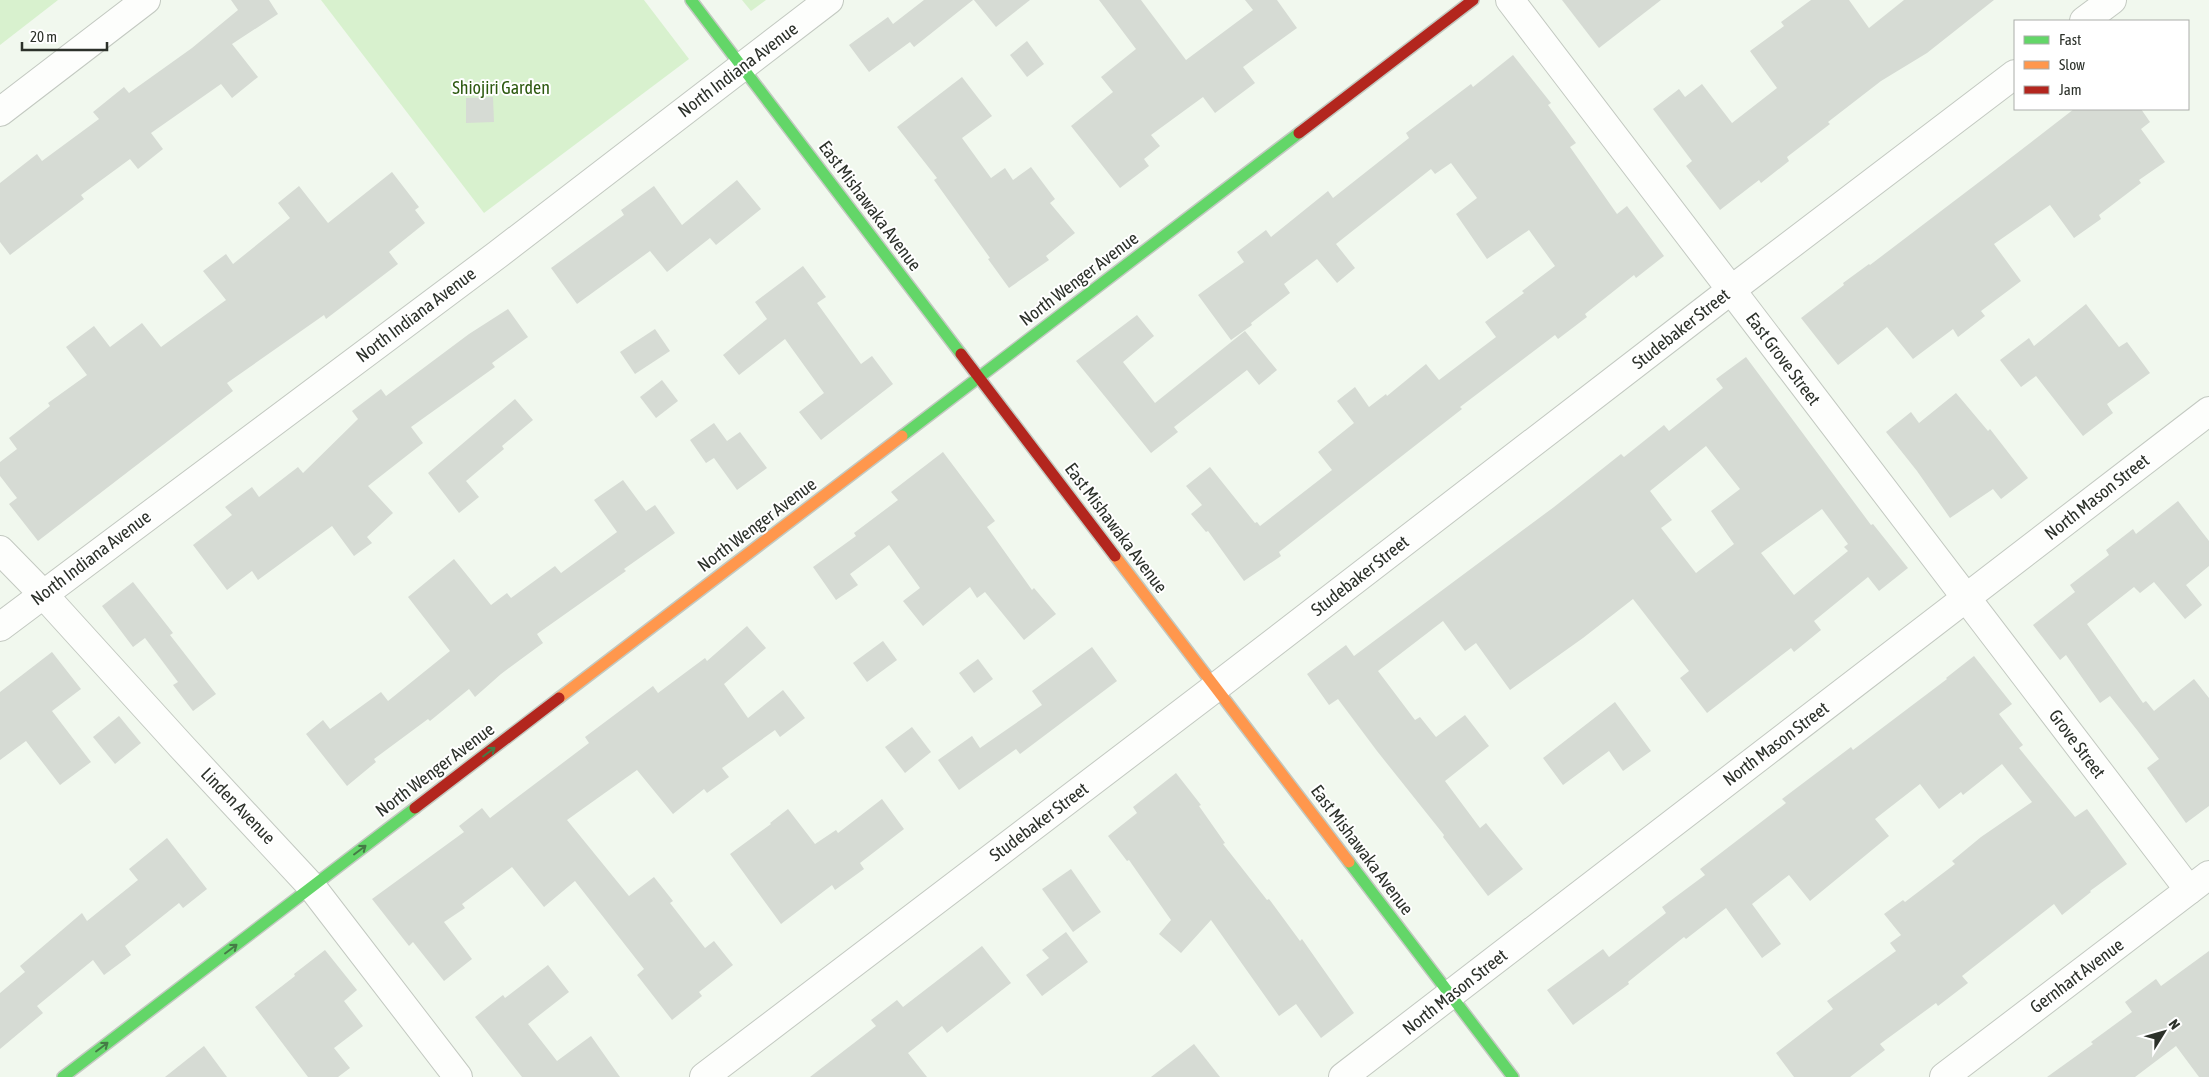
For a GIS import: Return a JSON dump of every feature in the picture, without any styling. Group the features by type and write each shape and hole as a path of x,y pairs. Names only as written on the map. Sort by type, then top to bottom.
{"street":[{"path":"0,112 146,0"},
{"name":"East Mishawaka Avenue","path":"691,0 1513,1077"},
{"name":"North Indiana Avenue","path":"0,627 497,255 829,0"},
{"name":"North Wenger Avenue","path":"63,1077 1473,0"},
{"name":"East Grove Street","path":"1510,0 1965,599"},
{"path":"2085,20 2112,0"},
{"name":"Studebaker Street","path":"704,1077 1216,688 1731,290 2014,75"},
{"name":"North Mason Street","path":"1343,1077 1451,996 2209,411"},
{"name":"Linden Avenue","path":"0,550 43,594 312,887 458,1077"},
{"name":"Grove Street","path":"1965,599 2199,882"},
{"name":"Gernhart Avenue","path":"1944,1077 2199,882"}],"green space":[{"path":"0,0 58,0 0,45"},
{"name":"Shiojiri Garden","path":"321,0 644,0 689,59 484,213"},
{"path":"742,0 766,0 751,11"}],"building":[{"path":"231,0 269,0 278,14 232,44 258,77 232,98 221,84 151,133 163,149 138,169 130,159 81,195 84,199 10,255 0,242 0,183 37,154 42,161 99,119 93,112 124,87 129,93 192,48 238,10"},
{"path":"924,0 973,0 914,47 910,42 869,72 849,45 888,17 893,24"},
{"path":"974,0 1030,0 996,27"},
{"path":"1099,0 1141,0 1186,60 1253,10 1245,0 1277,0 1297,28 1243,67 1255,83 1215,113 1203,97 1151,135 1160,146 1144,159 1149,166 1120,188 1071,126 1113,92 1101,77 1136,49"},
{"path":"1562,0 1661,0 1599,48"},
{"path":"1811,0 1849,0 1869,28 1904,0 1994,0 1927,53 1881,81 1787,157 1789,161 1761,183 1759,180 1720,210 1686,166 1692,161 1653,109 1679,89 1685,97 1702,84 1732,123 1777,88 1750,51 1784,26 1781,22"},
{"path":"1027,41 1044,64 1027,77 1010,55"},
{"path":"1513,55 1551,103 1548,105 1576,143 1570,147 1617,214 1627,206 1664,256 1636,278 1634,275 1585,314 1587,317 1558,339 1555,335 1460,407 1462,409 1279,552 1281,556 1244,581 1208,531 1206,532 1191,514 1202,505 1186,486 1210,467 1255,523 1257,522 1260,526 1332,470 1318,452 1354,423 1337,401 1355,387 1369,407 1386,394 1387,396 1426,364 1439,380 1496,337 1485,322 1524,293 1522,291 1555,266 1529,230 1487,259 1456,214 1477,198 1451,163 1435,174 1431,169 1336,244 1355,268 1337,283 1317,259 1284,284 1290,293 1231,340 1198,295 1244,262 1237,252 1266,230 1271,237 1328,191 1333,198 1409,138 1406,133 1471,84 1473,87"},
{"path":"962,77 992,116 962,138 991,178 1005,168 1013,180 1031,167 1055,199 1050,203 1075,233 1046,256 1049,260 1009,288 988,259 990,258 934,180 937,178 897,127"},
{"path":"493,97 494,122 466,123 466,98"},
{"path":"2073,110 2142,110 2150,122 2141,129 2165,162 2139,180 2141,183 2099,215 2101,219 2074,238 2050,205 1994,244 2021,281 1981,311 1985,316 1958,337 1953,329 1913,359 1887,327 1838,365 1801,318 1844,285 1843,283 1870,265"},
{"path":"392,172 419,207 415,210 425,223 389,252 398,264 326,319 324,315 227,383 233,391 38,541 9,504 17,498 0,476 0,462 17,449 9,438 50,406 48,403 87,375 66,347 94,326 110,347 142,323 161,347 226,300 203,271 226,254 233,264 290,218 278,203 299,186 328,223"},
{"path":"737,180 761,209 716,245 710,238 667,272 650,251 577,304 551,268 624,215 621,210 654,186 682,225"},
{"path":"803,266 826,297 817,303 861,364 872,356 893,384 821,440 799,412 824,393 785,339 739,375 723,355 767,319 755,302"},
{"path":"2086,304 2119,347 2127,342 2150,373 2107,404 2113,413 2083,436 2036,376 2021,387 2000,360 2029,338 2034,346"},
{"path":"508,309 528,337 492,363 495,367 411,427 423,443 368,486 393,513 367,537 372,543 354,556 332,526 258,580 252,571 227,590 193,545 232,515 225,507 252,487 259,497 298,467 303,473 358,419 352,411 381,389 386,396 469,334"},
{"path":"1137,315 1154,336 1123,362 1155,403 1245,331 1277,370 1259,385 1247,370 1174,427 1178,432 1151,453 1076,361"},
{"path":"655,329 670,351 635,374 620,352"},
{"path":"1746,357 1871,525 1873,524 1908,568 1879,591 1868,577 1814,621 1821,630 1794,652 1791,648 1707,713 1680,678 1689,671 1633,599 1583,638 1510,690 1476,643 1465,651 1443,621 1378,671 1415,720 1420,717 1436,737 1465,715 1489,746 1445,781 1480,828 1486,823 1523,869 1488,896 1443,837 1444,835 1338,699 1329,705 1307,674 1346,645 1354,656 1554,507 1621,454 1624,457 1664,425 1669,431 1723,388 1716,379","holes":["1706,446 1740,489 1711,511 1734,544 1696,573 1661,528 1672,520 1650,491","1822,509 1848,544 1844,547 1848,551 1794,595 1761,553"]},
{"path":"662,380 678,401 656,418 640,397"},
{"path":"1956,393 1988,431 1990,429 2028,478 2001,499 1993,489 1950,518 1917,471 1886,432 1911,412 1919,423"},
{"path":"515,399 533,420 502,446 504,449 466,481 479,497 459,513 428,473"},
{"path":"714,423 727,441 740,432 767,468 737,490 714,458 706,463 690,440"},
{"path":"943,452 995,521 987,527 1032,590 1034,588 1056,614 1024,640 985,592 977,598 970,587 923,626 903,601 920,588 889,545 850,574 858,585 836,600 813,567 856,536 854,533 898,500 891,492"},
{"path":"623,480 646,511 655,505 675,533 624,569 626,571 537,634 543,643 501,674 475,697 469,689 430,721 428,719 374,759 376,762 347,786 306,734 323,720 330,729 381,692 388,701 450,651 408,597 454,559 491,605 507,593 511,598 555,566 561,573 617,532 594,500"},
{"path":"2178,501 2209,541 2209,566 2186,585 2202,605 2185,619 2154,582 2140,593 2134,587 2087,624 2143,703 2146,701 2154,711 2194,679 2209,698 2209,806 2186,823 2147,768 2159,759 2137,730 2110,696 2100,703 2066,655 2060,660 2033,625 2075,592 2070,585 2109,555 2106,550 2133,529 2136,534"},
{"path":"133,582 173,633 170,635 216,694 193,711 173,685 178,682 145,638 133,647 102,606"},
{"path":"747,626 766,648 724,684 748,718 783,690 805,718 780,737 775,730 722,768 729,777 707,793 704,789 673,814 637,770 567,820 629,896 654,877 673,901 670,903 705,948 714,941 733,965 699,992 702,996 672,1020 637,975 644,969 575,881 544,907 512,867 462,904 465,908 444,922 472,959 444,981 413,942 409,946 372,899 464,832 459,826 482,808 490,818 589,743 585,737 653,686 658,693 705,658 707,661"},
{"path":"883,641 897,660 867,682 853,663"},
{"path":"1092,647 1117,681 1020,754 1016,749 959,790 938,760 972,736 980,748 1042,705 1032,691"},
{"path":"52,652 81,689 52,711 91,762 60,785 26,741 0,760 0,692"},
{"path":"1974,656 2012,704 1999,714 2023,745 2019,748 2075,817 2087,809 2127,864 2090,891 2062,915 2054,904 1962,976 1968,983 1938,1006 1936,1003 1880,1044 1885,1050 1850,1077 1794,1077 1776,1053 1833,1009 1827,1001 1896,951 1890,943 1901,935 1884,914 1903,900 1905,902 1955,864 1952,861 1981,837 2032,802 2002,764 1963,795 1961,792 1939,809 1920,784 1875,819 1889,836 1810,901 1789,875 1752,904 1781,944 1762,958 1726,908 1686,939 1684,937 1628,982 1629,984 1573,1025 1547,990 1603,949 1609,957 1666,913 1662,907 1705,875 1700,869 1786,803 1782,799 1851,747 1853,750 1947,679"},
{"path":"978,659 993,679 974,693 959,673"},
{"path":"1615,702 1651,751 1623,771 1609,751 1563,785 1543,758"},
{"path":"119,716 141,743 115,764 93,737"},
{"path":"912,727 931,752 905,773 885,747"},
{"path":"1176,773 1201,805 1199,806 1225,843 1223,844 1267,900 1269,899 1300,941 1302,939 1354,1013 1321,1038 1296,1004 1279,1016 1211,920 1181,953 1159,934 1171,920 1129,860 1127,861 1108,836 1137,813 1133,807"},
{"path":"882,799 904,829 860,863 864,869 835,890 832,885 781,924 730,854 788,809 815,844 836,830 838,833"},
{"path":"167,838 207,889 183,908 179,903 125,946 131,955 104,975 93,960 37,1006 43,1013 0,1049 0,993 25,972 20,966 82,913 87,921 138,880 129,869"},
{"path":"1071,869 1101,912 1073,932 1042,889"},
{"path":"1066,932 1088,962 1042,996 1026,975 1049,958 1042,950"},
{"path":"982,946 1011,983 947,1033 942,1026 908,1053 927,1077 810,1077 876,1026 871,1020 897,1000 903,1007"},
{"path":"325,950 357,990 344,1001 363,1026 334,1048 350,1068 338,1077 308,1077 255,1007"},
{"path":"2209,951 2209,1077 2199,1077 2176,1046 2135,1077 2047,1077 2093,1044 2091,1042 2132,1012 2125,1002 2156,979 2161,986"},
{"path":"548,965 569,992 528,1024 557,1061 591,1036 620,1077 522,1077 475,1017 503,995 505,998"},
{"path":"1194,1044 1220,1077 1151,1077"},
{"path":"204,1046 227,1077 165,1077"}],"traffic: fast":[{"path":"691,0 961,354"},
{"path":"902,436 1299,133"},
{"path":"63,1077 415,808"},
{"path":"1349,862 1513,1077"}],"traffic: slow":[{"path":"559,698 902,436"},
{"path":"1115,556 1349,862"}],"traffic: jam":[{"path":"1299,133 1473,0"},
{"path":"961,354 1115,556"},
{"path":"415,808 559,698"}]}
